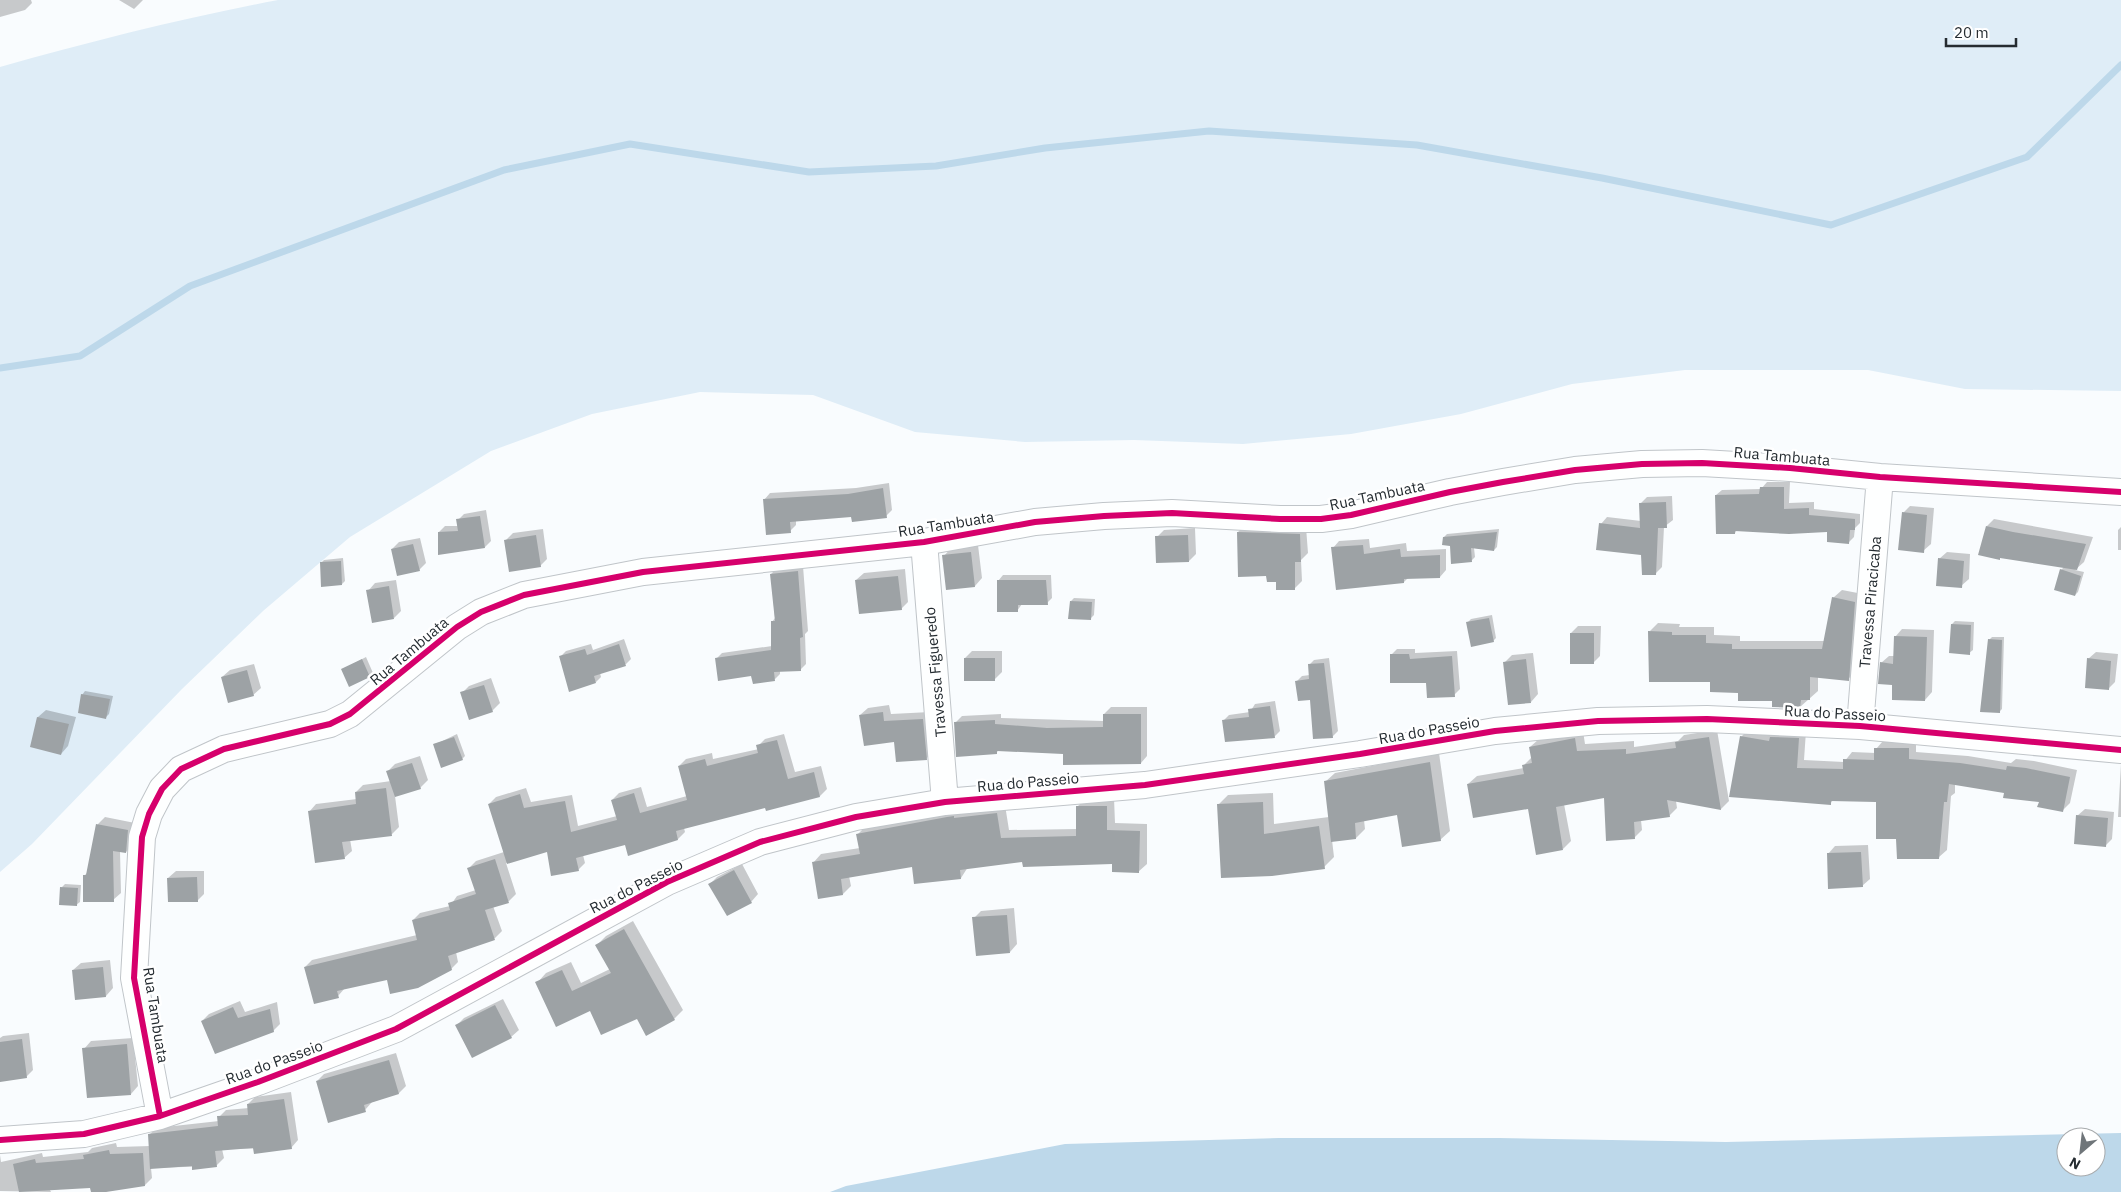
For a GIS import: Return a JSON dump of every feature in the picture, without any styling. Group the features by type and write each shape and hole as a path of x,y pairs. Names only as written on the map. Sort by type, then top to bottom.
{"street":[{"name":"Rua Tambuata","path":"160,1116 134,978 142,837 149,814 162,789 181,768 224,749 330,724 369,701 457,627 481,612 524,595 643,572 924,542 1036,522 1172,513 1280,519 1322,519 1352,515 1502,482 1575,470 1642,464 1702,462 1790,468 1880,478 2121,492"},
{"name":"Travessa Piracicaba","path":"1860,726 1880,478"},
{"name":"Travessa Figueredo","path":"924,542 945,802"},
{"name":"Rua do Passeio","path":"0,1140 84,1134 160,1116 258,1082 396,1029 667,882 760,842 856,817 945,802 1145,785 1360,754 1495,731 1598,721 1708,719 1860,726 2121,750"}],"shaded area":[{"path":"278,0 2121,0 2121,391 1965,389 1868,370 1685,370 1572,384 1461,414 1351,434 1243,444 1134,440 1025,442 915,432 813,395 700,392 592,414 491,451 350,537 263,611 182,689 32,844 0,872 0,67 138,30"}],"water":[{"path":"2106,1133 2121,1133 2121,1192 830,1192 846,1186 1065,1144 1279,1138 1499,1138 1726,1142 2056,1134 2056,1177 2106,1177"}],"building":[{"path":"1760,487 1784,487 1784,509 1809,508 1809,515 1855,519 1855,530 1850,530 1849,544 1827,542 1827,532 1789,534 1735,531 1735,534 1716,534 1715,495 1759,494"},
{"path":"883,488 887,518 852,522 851,517 790,522 791,533 766,535 763,499 848,494"},
{"path":"1666,502 1667,528 1658,528 1656,575 1642,575 1641,555 1596,550 1599,523 1640,528 1639,503"},
{"path":"1902,512 1927,515 1924,553 1898,550"},
{"path":"480,516 485,548 438,555 438,532 458,531 456,519"},
{"path":"1986,526 2086,544 2077,570 2000,558 2000,560 1978,555"},
{"path":"1237,532 1300,534 1301,562 1295,562 1295,590 1276,590 1276,582 1267,582 1266,576 1238,577"},
{"path":"1497,532 1494,551 1471,548 1472,562 1451,564 1450,546 1442,545 1443,537"},
{"path":"536,535 541,567 509,572 504,540"},
{"path":"1188,535 1189,562 1156,563 1155,536"},
{"path":"413,544 420,571 397,576 391,549"},
{"path":"1363,545 1364,554 1400,549 1401,557 1440,555 1440,578 1404,579 1404,583 1336,590 1331,547"},
{"path":"971,552 975,587 946,590 942,555"},
{"path":"1938,558 1964,561 1962,588 1936,586"},
{"path":"341,561 342,585 321,587 320,562"},
{"path":"2060,569 2081,576 2075,596 2054,590"},
{"path":"798,571 803,637 800,638 801,671 774,672 775,681 753,684 751,676 718,681 715,658 771,650 771,621 775,621 770,574"},
{"path":"898,576 902,610 859,614 855,580"},
{"path":"997,580 1046,580 1048,605 1018,605 1018,612 997,612"},
{"path":"389,586 394,619 372,623 366,590"},
{"path":"1832,597 1855,602 1849,681 1810,677 1810,700 1801,700 1800,708 1772,707 1772,701 1738,701 1738,693 1710,692 1710,682 1649,682 1648,631 1672,632 1672,635 1706,635 1706,643 1732,644 1732,649 1822,649"},
{"path":"1070,601 1092,602 1091,620 1068,619"},
{"path":"1489,618 1494,642 1471,647 1466,622"},
{"path":"1951,624 1971,625 1970,655 1949,653"},
{"path":"1570,633 1594,633 1594,664 1570,664"},
{"path":"1894,636 1927,637 1925,701 1892,700 1892,685 1878,684 1880,662 1893,664"},
{"path":"1988,639 2002,640 2000,713 1980,712"},
{"path":"619,644 626,666 594,676 596,683 569,692 559,656 585,649 587,655"},
{"path":"1390,654 1409,654 1410,659 1452,656 1455,697 1427,698 1426,683 1390,683"},
{"path":"964,658 995,658 995,681 964,681"},
{"path":"2087,658 2111,661 2109,690 2085,688"},
{"path":"362,659 370,677 349,687 341,669"},
{"path":"1526,659 1531,703 1508,705 1503,662"},
{"path":"1324,663 1333,738 1313,739 1310,700 1298,701 1295,681 1309,679 1308,664"},
{"path":"247,670 254,696 228,703 221,677"},
{"path":"484,685 493,712 469,720 460,692"},
{"path":"81,694 110,699 106,719 78,713"},
{"path":"1270,706 1275,738 1225,742 1222,720 1249,717 1248,709"},
{"path":"883,712 884,721 923,719 927,760 896,762 894,742 864,746 859,715"},
{"path":"1103,714 1141,714 1141,764 1063,765 1063,754 997,751 997,754 956,757 954,722 995,720 995,724 1047,728 1103,727"},
{"path":"37,717 69,724 61,755 30,747"},
{"path":"1740,736 1769,741 1770,737 1799,738 1797,768 1843,769 1843,759 1874,760 1874,748 1909,748 1909,759 1960,763 2006,770 2007,766 2026,768 2070,777 2063,812 2037,807 2039,802 2003,798 2004,793 1949,784 1947,802 1944,802 1939,859 1897,859 1896,839 1876,839 1876,802 1831,801 1831,805 1729,797"},
{"path":"454,737 463,760 441,768 433,744"},
{"path":"1709,737 1721,810 1667,800 1670,817 1634,822 1635,839 1606,841 1604,798 1556,807 1563,850 1536,855 1528,809 1473,818 1467,784 1524,774 1522,765 1532,763 1529,747 1575,738 1577,751 1626,749 1626,754 1676,748 1675,742"},
{"path":"777,740 788,779 814,772 820,797 766,811 765,808 676,831 678,840 628,856 625,845 576,858 579,871 551,876 547,852 507,864 488,804 520,794 524,808 565,801 571,832 617,820 611,800 634,793 640,813 687,800 678,766 705,759 707,766 758,753 756,745"},
{"path":"1430,762 1441,841 1402,847 1397,815 1355,823 1356,839 1331,842 1324,781"},
{"path":"412,763 421,789 395,797 386,771"},
{"path":"386,788 392,836 342,842 345,859 315,863 308,811 356,804 355,792"},
{"path":"1263,802 1264,834 1319,826 1325,869 1272,876 1221,878 1217,804"},
{"path":"1076,806 1107,806 1107,830 1140,831 1139,873 1112,872 1112,864 1023,867 1022,862 960,870 961,879 914,884 912,867 841,879 843,895 818,899 812,862 860,854 856,834 947,817 954,816 954,818 997,813 1001,838 1076,836"},
{"path":"2076,815 2108,818 2106,847 2074,844"},
{"path":"96,824 128,830 126,853 113,851 114,902 83,902 83,875 86,875"},
{"path":"1861,852 1863,887 1828,889 1827,853"},
{"path":"495,859 509,903 485,910 495,940 448,956 452,970 418,988 390,994 387,980 337,991 339,998 314,1004 304,967 417,940 412,920 450,910 448,903 476,894 467,868"},
{"path":"734,870 752,903 727,916 708,884"},
{"path":"197,877 198,902 168,902 167,878"},
{"path":"60,887 78,888 77,906 59,905"},
{"path":"1007,915 1010,953 976,956 972,917"},
{"path":"624,929 675,1020 646,1036 637,1019 601,1035 590,1011 556,1027 535,982 562,970 572,991 611,973 595,945"},
{"path":"103,967 106,997 75,1000 72,970"},
{"path":"495,1005 512,1038 472,1058 455,1025"},
{"path":"233,1007 238,1018 270,1009 274,1032 215,1054 201,1021"},
{"path":"22,1039 27,1078 0,1082 0,1042"},
{"path":"127,1044 131,1095 87,1098 82,1048"},
{"path":"389,1060 399,1094 364,1105 366,1112 328,1123 316,1081"},
{"path":"284,1099 292,1149 254,1154 253,1148 215,1151 217,1167 192,1170 192,1166 150,1169 148,1134 218,1126 217,1116 248,1115 247,1104"},
{"path":"109,1150 110,1154 143,1153 145,1186 106,1192 91,1192 90,1188 19,1192 13,1164 35,1159 36,1163 84,1159 83,1155"}],"waterway":[{"path":"0,368 80,356 190,286 504,170 630,144 809,172 936,166 1045,148 1209,131 1417,145 1602,178 1831,225 2027,157 2121,65"}],"cycle path":[{"path":"160,1116 134,978 142,837 149,814 162,789 181,769 224,749 330,724 350,714 457,627 481,612 524,595 643,572 924,542 1035,522 1172,513 1280,519 1321,519 1351,515 1503,482 1575,470 1642,464 1702,463 1790,468 1880,477 2121,492"},
{"path":"0,1140 84,1134 160,1116 258,1082 396,1029 667,882 760,842 856,817 945,802 1145,785 1360,754 1495,731 1598,721 1707,719 1860,726 2121,750"}]}
